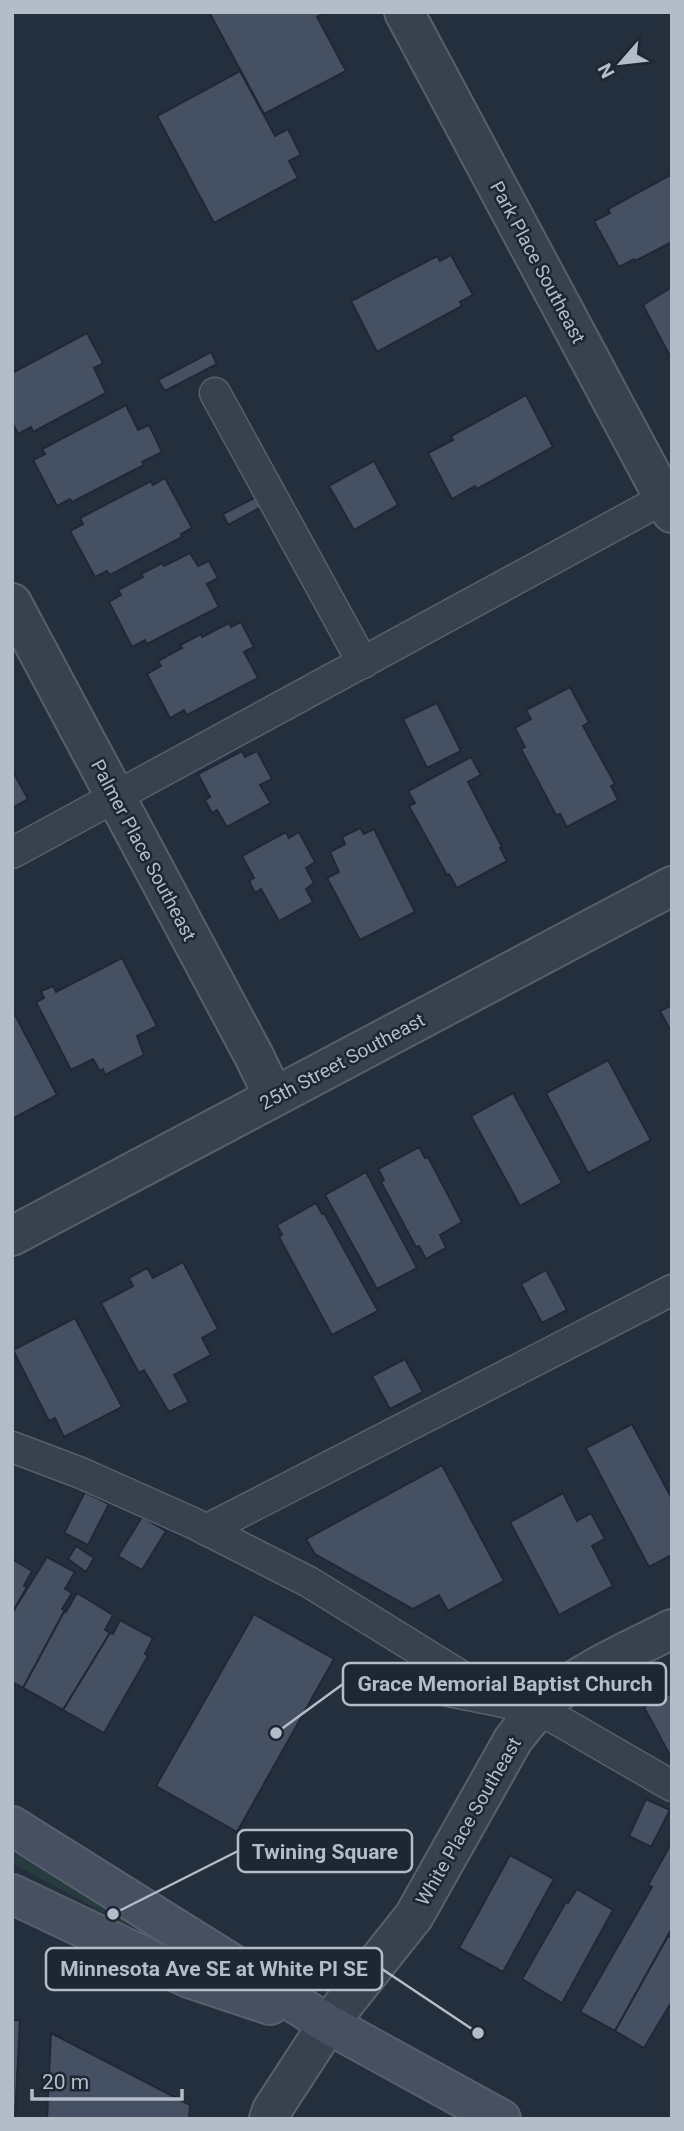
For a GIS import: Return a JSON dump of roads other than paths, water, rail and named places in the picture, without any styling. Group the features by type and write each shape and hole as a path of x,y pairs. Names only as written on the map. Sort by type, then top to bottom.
{"main road":[{"path":"12,1826 328,2024 501,2119"},
{"path":"12,1894 189,1978 328,2024"}],"street":[{"name":"Park Place Southeast","path":"404,12 669,501"},
{"name":"Palmer Place Southeast","path":"12,603 251,1049 274,1097"},
{"name":"25th Street Southeast","path":"12,1236 672,886"},
{"name":"White Place Southeast","path":"269,2119 272,2110 328,2024 414,1916 513,1740 521,1706 570,1684 672,1629"}],"lane":[{"path":"215,393 363,663"},
{"path":"12,853 669,501"},
{"path":"206,1530 672,1290"},
{"path":"12,1447 81,1473 206,1530 309,1582 521,1706 672,1786"},
{"path":"419,1685 521,1706"}],"place":[{"name":"Grace Memorial Baptist Church","path":"276,1733"},
{"name":"Twining Square","path":"113,1914"},
{"name":"Minnesota Ave SE at White Pl SE","path":"478,2033"}]}
